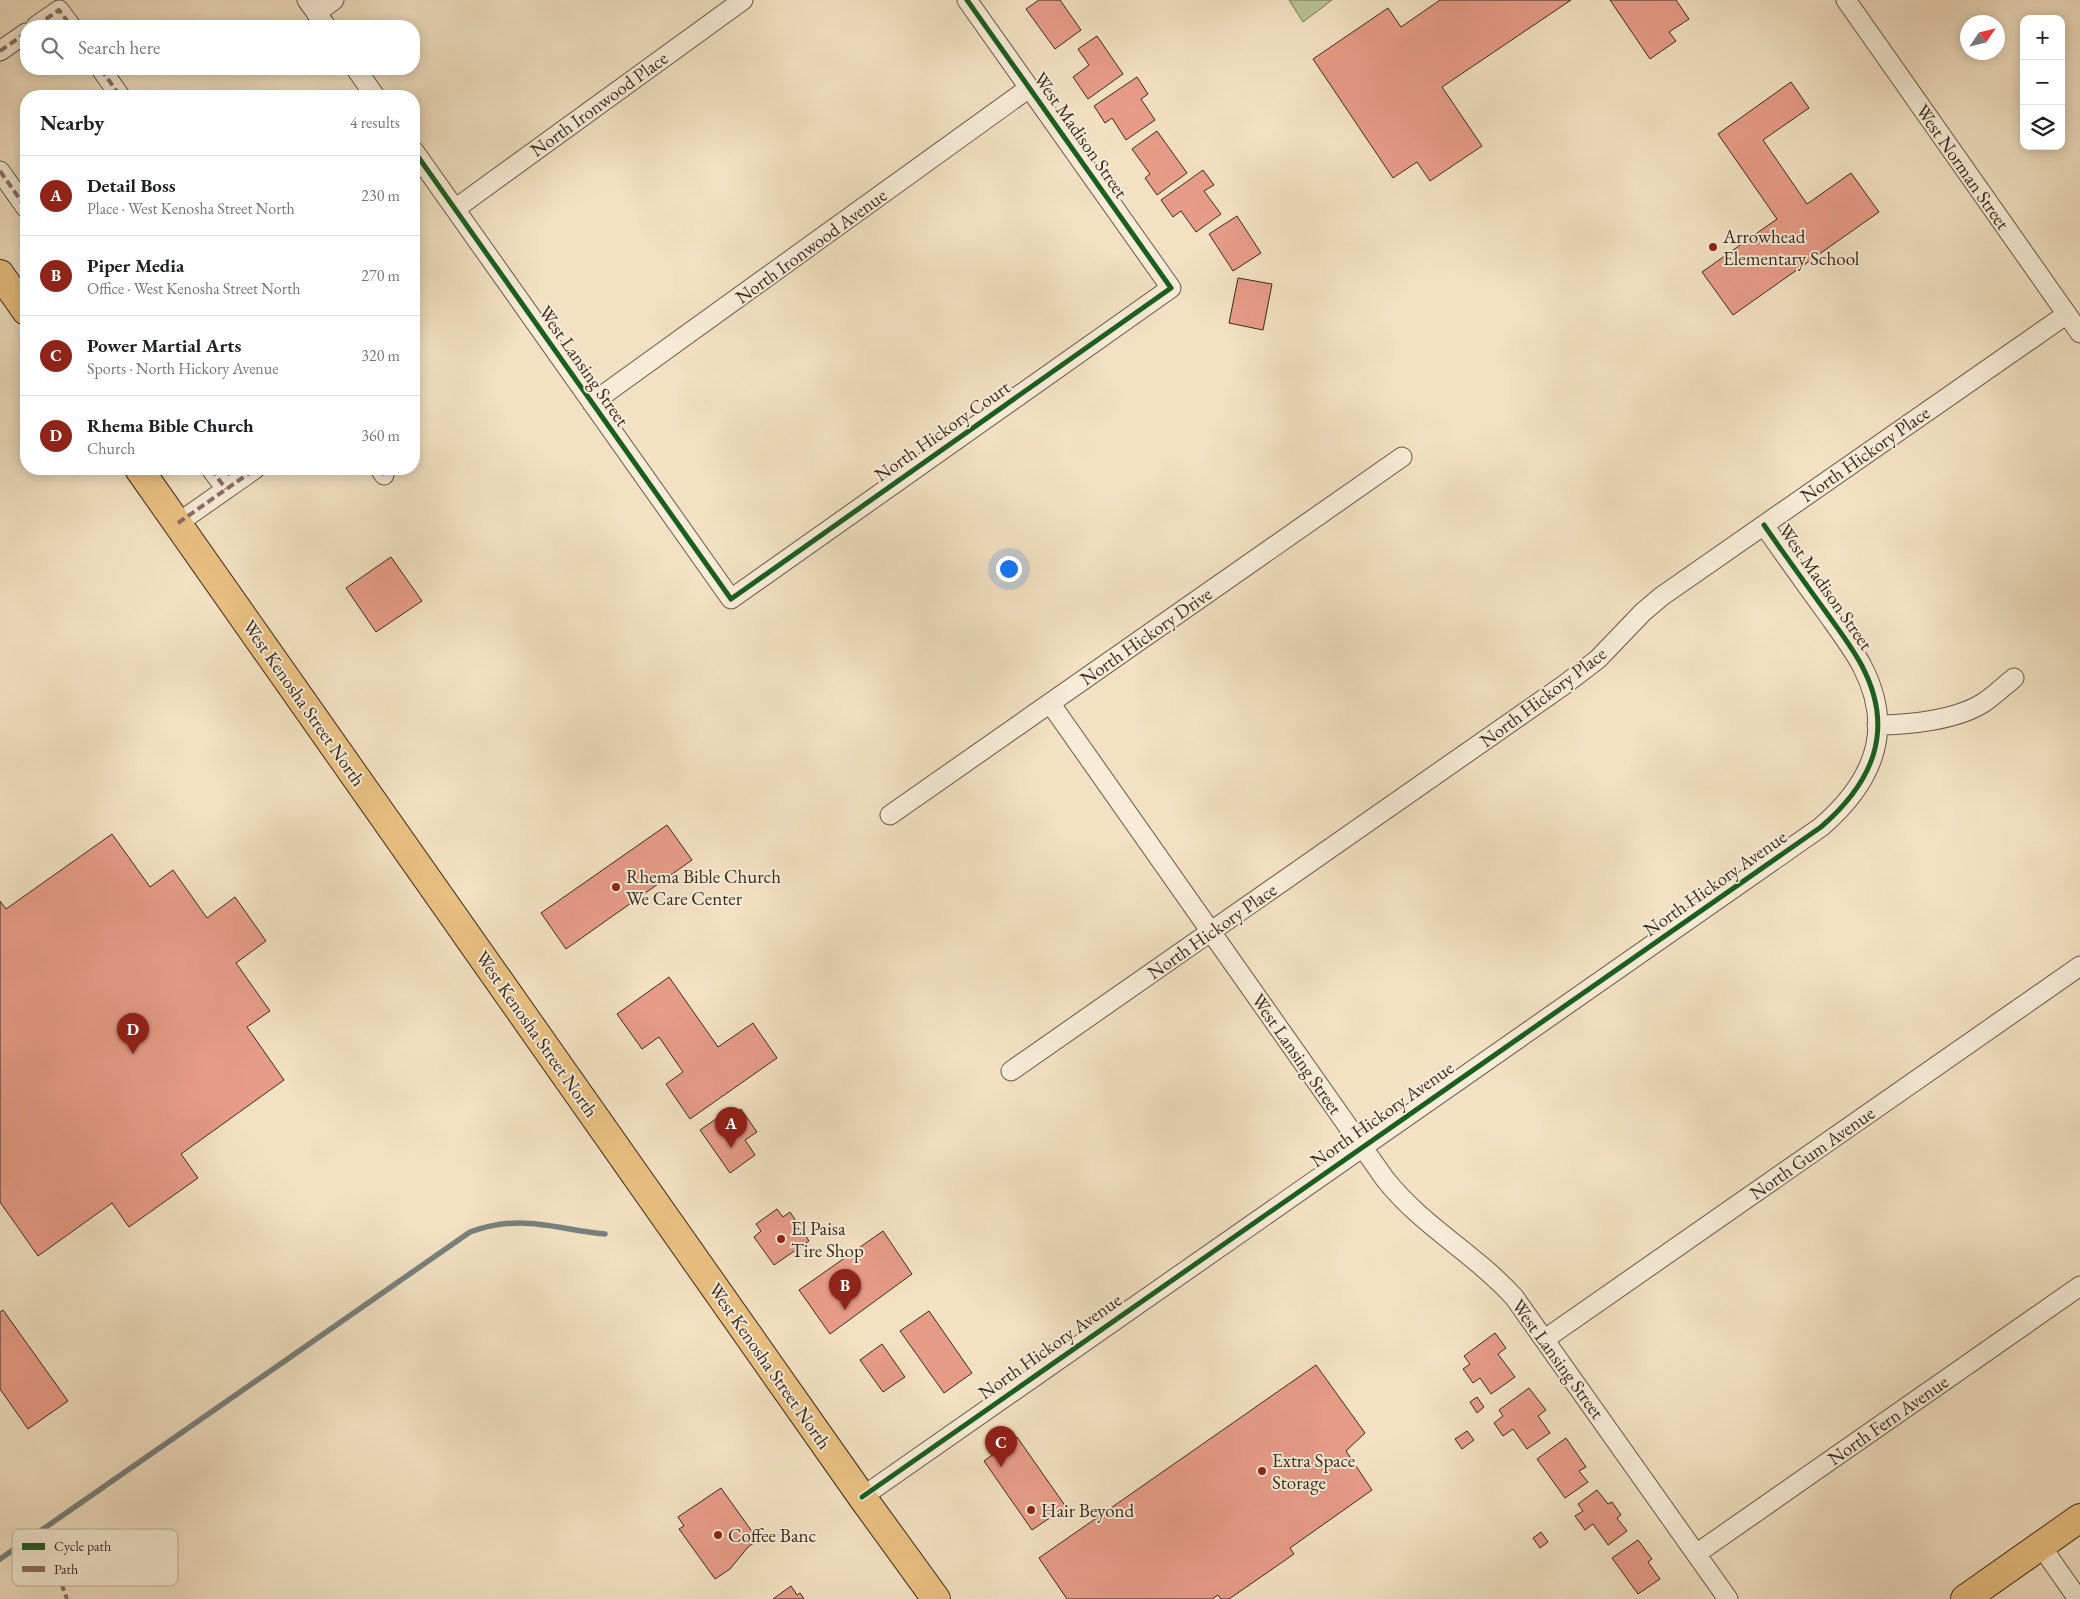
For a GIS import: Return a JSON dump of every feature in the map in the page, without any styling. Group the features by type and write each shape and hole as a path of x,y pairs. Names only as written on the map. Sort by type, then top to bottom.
{"main road":[{"path":"0,274 20,302"},
{"name":"West Kenosha Street North","path":"143,475 935,1599"},
{"path":"1966,1599 2080,1518"}],"street":[{"path":"316,13 334,0"},
{"name":"North Ironwood Place","path":"455,209 743,0"},
{"name":"West Madison Street","path":"967,0 1170,288"},
{"name":"West Norman Street","path":"1846,0 2080,333"},
{"path":"45,20 59,10 66,20"},
{"path":"0,51 20,37"},
{"path":"104,75 116,90"},
{"path":"360,75 371,90"},
{"name":"North Ironwood Avenue","path":"592,403 1029,88"},
{"name":"West Lansing Street","path":"420,159 731,599"},
{"path":"0,171 20,199"},
{"name":"North Hickory Court","path":"731,599 1170,288"},
{"name":"North Hickory Place","path":"1011,1071 1577,676 1603,654 1650,605 2066,314"},
{"name":"North Hickory Drive","path":"890,815 1402,457"},
{"path":"216,475 226,489"},
{"path":"178,523 246,475"},
{"name":"West Madison Street","path":"1764,525 1862,664 1874,697 1877,724"},
{"path":"1877,724 1907,724 1965,711 1984,702 2014,678"},
{"name":"West Lansing Street","path":"1050,703 1390,1186 1437,1231 1472,1256 1502,1284 1728,1599"},
{"name":"North Hickory Avenue","path":"862,1497 1821,827 1846,804 1866,777 1875,752 1877,724"},
{"name":"North Gum Avenue","path":"1544,1340 2080,966"},
{"name":"North Fern Avenue","path":"1696,1554 2080,1286"},
{"path":"2041,1546 2078,1599"}],"green space":[{"path":"1289,0 1332,0 1303,22"}],"building":[{"path":"1039,0 1060,0 1081,30 1055,49 1026,9"},
{"path":"1440,0 1571,0 1442,87 1482,146 1430,181 1417,162 1393,178 1313,59 1388,8 1401,27"},
{"path":"1610,0 1676,0 1689,19 1669,32 1676,41 1650,59"},
{"path":"1097,36 1123,74 1088,99 1073,77 1089,65 1078,49"},
{"path":"1137,77 1148,94 1141,99 1155,120 1126,140 1112,118 1105,123 1094,106"},
{"name":"Arrowhead Elementary School","path":"1791,82 1809,108 1763,140 1807,204 1851,173 1879,212 1733,315 1702,272 1777,219 1718,134"},
{"path":"1157,131 1187,173 1157,195 1145,178 1150,174 1132,149"},
{"path":"1203,170 1214,185 1204,191 1221,214 1196,232 1181,211 1173,217 1161,200"},
{"path":"1237,216 1261,253 1233,271 1209,234"},
{"path":"1238,278 1272,284 1263,330 1229,323"},
{"path":"391,557 422,601 376,632 346,588"},
{"name":"Rhema Bible Church We Care Center","path":"667,825 692,860 566,949 541,913"},
{"path":"112,834 150,887 173,870 207,918 235,897 266,941 236,963 270,1011 247,1027 284,1080 181,1154 198,1178 129,1227 112,1203 38,1256 0,1202 0,901 6,909"},
{"path":"669,977 718,1047 753,1023 777,1058 690,1119 666,1084 683,1072 659,1037 642,1049 617,1014"},
{"path":"741,1109 757,1132 745,1140 755,1155 730,1173 700,1130 726,1112 729,1117"},
{"name":"El Paisa Tire Shop","path":"777,1209 783,1217 790,1212 809,1241 774,1265 754,1237 761,1231 756,1224"},
{"path":"883,1231 912,1274 830,1334 799,1290"},
{"path":"3,1310 68,1401 28,1429 0,1389 0,1312"},
{"path":"929,1311 972,1373 944,1393 900,1331"},
{"path":"1495,1333 1506,1348 1498,1354 1515,1377 1491,1394 1480,1378 1473,1383 1463,1369 1470,1364 1464,1356"},
{"path":"882,1344 905,1377 883,1392 860,1360"},
{"name":"Extra Space Storage","path":"1316,1365 1365,1433 1346,1451 1372,1490 1290,1548 1294,1554 1229,1599 1221,1599 1218,1595 1212,1599 1067,1599 1039,1558"},
{"path":"1529,1388 1546,1410 1538,1416 1550,1433 1527,1449 1513,1429 1503,1436 1494,1423 1503,1416 1499,1410"},
{"path":"1477,1397 1484,1407 1477,1413 1470,1402"},
{"path":"1467,1431 1474,1440 1462,1449 1455,1439"},
{"path":"1017,1437 1066,1507 1032,1530 984,1461"},
{"path":"1566,1438 1586,1467 1579,1471 1588,1482 1565,1498 1537,1459"},
{"name":"Coffee Banc","path":"721,1488 758,1540 748,1547 730,1569 715,1579 679,1529 684,1526 678,1517"},
{"path":"1597,1490 1608,1504 1612,1502 1621,1515 1617,1518 1627,1531 1608,1545 1593,1524 1585,1530 1575,1516 1583,1511 1578,1504"},
{"path":"1541,1532 1548,1542 1540,1548 1533,1538"},
{"path":"1638,1540 1652,1559 1648,1562 1660,1579 1638,1594 1612,1558"},
{"path":"791,1586 797,1595 800,1593 804,1599 773,1599"}],"waterway":[{"path":"43,1529 470,1232 489,1226 522,1223 605,1234"},
{"path":"0,1559 12,1551"}],"marked path":[{"path":"45,20 59,10 66,20"},
{"path":"0,51 20,37"},
{"path":"105,75 116,90"},
{"path":"0,171 20,199"},
{"path":"216,475 226,489"},
{"path":"178,523 246,475"},
{"path":"62,1586 67,1599"}],"cycle path":[{"path":"420,159 731,599 1171,288 967,0"},
{"path":"862,1497 1821,827 1839,810 1854,792 1865,774 1873,754 1877,734 1877,712 1872,690 1862,666 1849,645 1764,525"}],"place":[{"name":"Arrowhead Elementary School","path":"1713,247"},
{"name":"Rhema Bible Church We Care Center","path":"616,887"},
{"name":"Rhema Bible Church","path":"133,1054"},
{"name":"Detail Boss","path":"731,1148"},
{"name":"El Paisa Tire Shop","path":"781,1239"},
{"name":"Piper Media","path":"845,1310"},
{"name":"Power Martial Arts","path":"1001,1467"},
{"name":"Extra Space Storage","path":"1262,1471"},
{"name":"Hair Beyond","path":"1031,1510"},
{"name":"Coffee Banc","path":"718,1535"}]}
